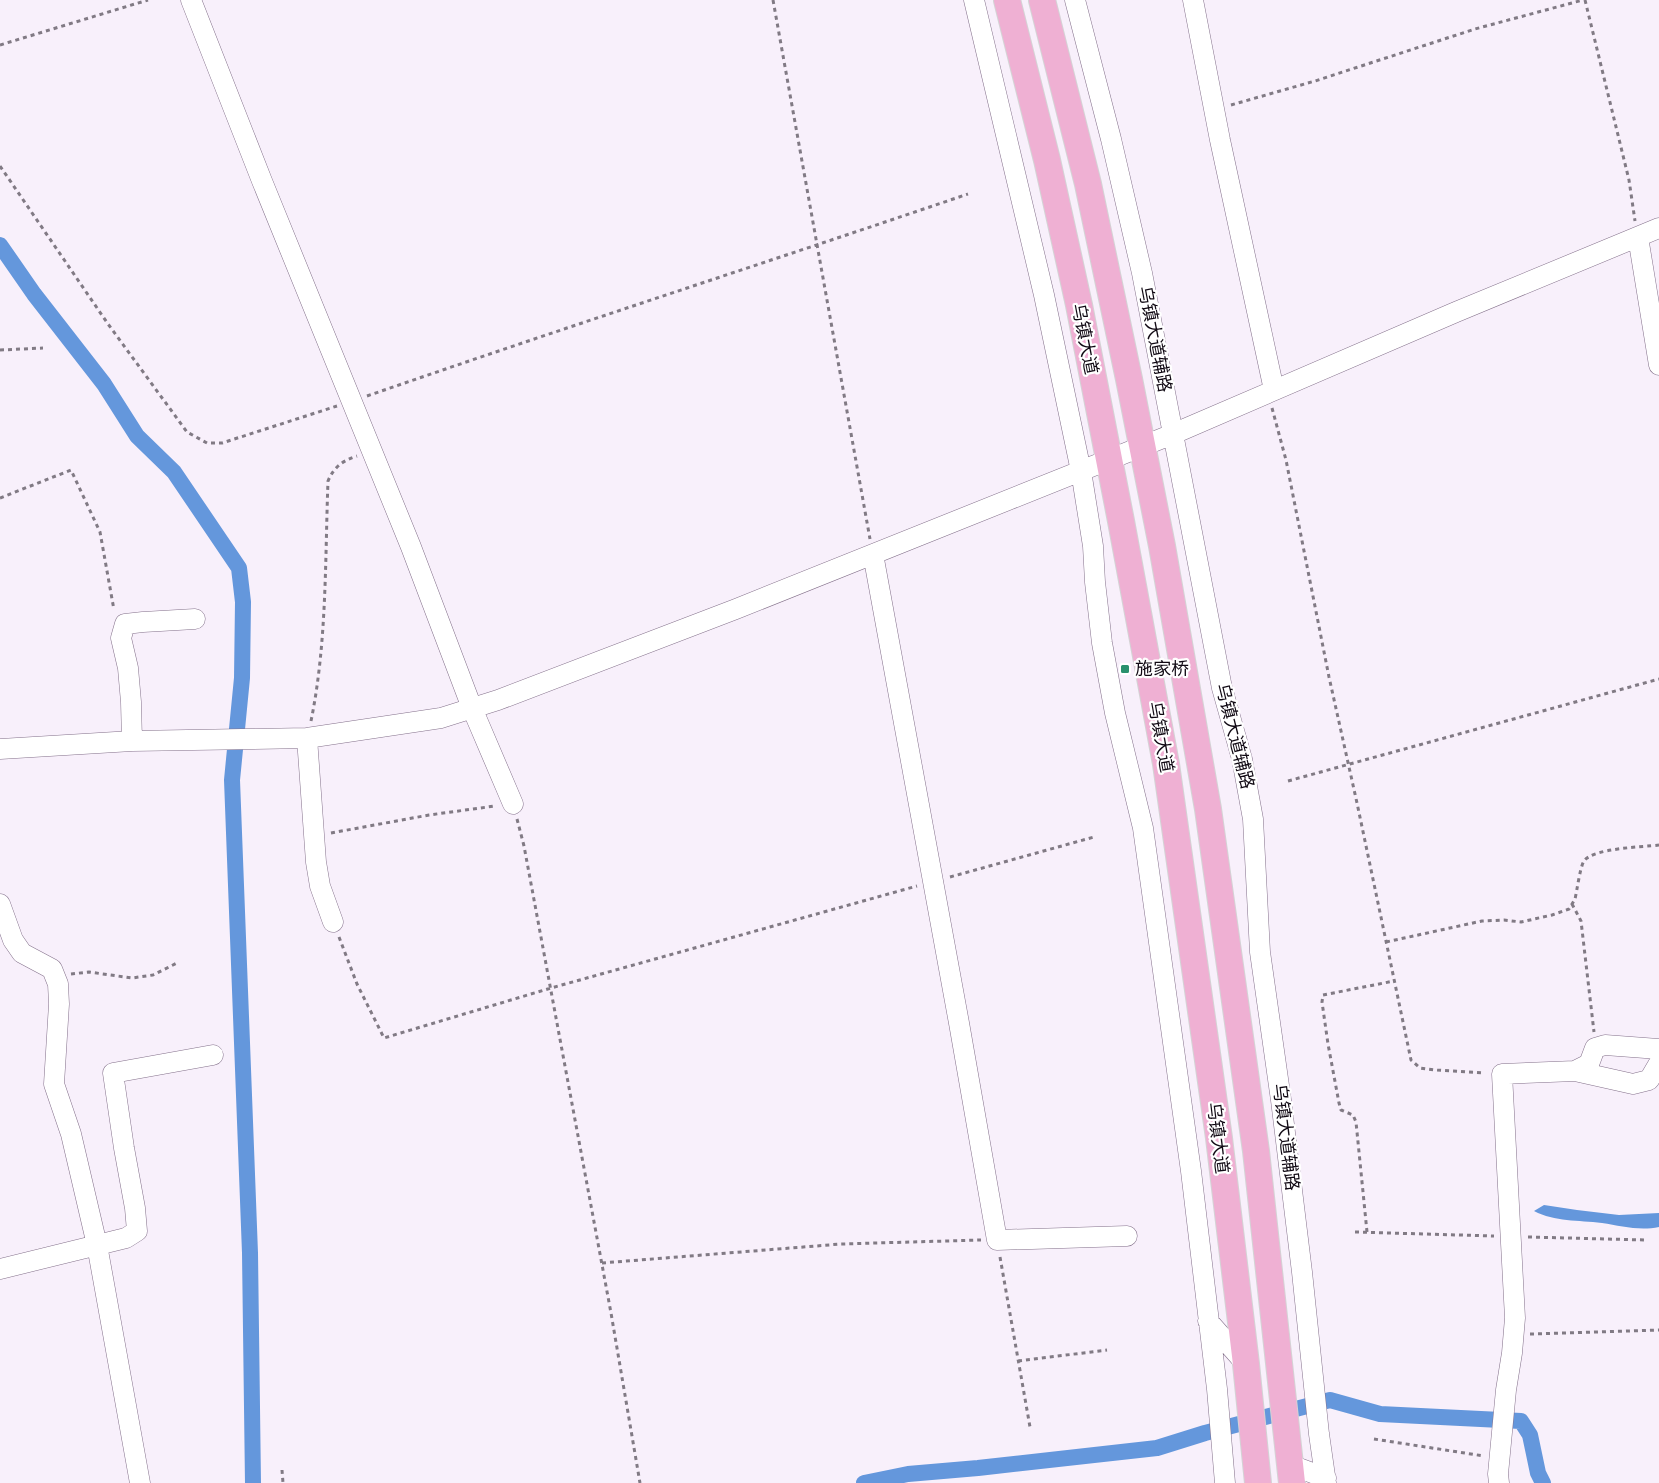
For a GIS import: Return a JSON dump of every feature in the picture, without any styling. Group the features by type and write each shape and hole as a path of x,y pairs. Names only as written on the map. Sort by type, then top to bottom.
{"main road":[{"name":"乌镇大道","path":"1007,0 1048,160 1079,305 1136,600 1172,806 1219,1138 1258,1483"},
{"name":"乌镇大道","path":"1042,0 1088,184 1142,446 1162,546 1208,809 1255,1142 1291,1474"}],"street":[{"path":"191,0 411,547 472,708 513,804"},
{"path":"974,0 1044,295 1081,471 1093,546 1102,643 1115,712 1143,828 1191,1170 1217,1389 1225,1483"},
{"name":"乌镇大道辅路","path":"1075,0 1130,216 1222,688 1242,759 1253,819 1260,952 1281,1100 1326,1481"},
{"path":"1192,0 1270,392"},
{"path":"0,749 132,741 307,738 441,718 498,700 1109,460 1456,312 1659,228"},
{"path":"1638,237 1659,364"},
{"path":"873,554 960,1023 997,1240 1127,1236"},
{"path":"132,741 128,668 121,638 125,624 195,619"},
{"path":"307,738 316,862 320,886 334,922"},
{"path":"0,904 13,940 22,953 52,970 58,984 59,1004 54,1084 71,1134 97,1244 140,1483"},
{"path":"1575,1072 1589,1064 1595,1048 1605,1045 1659,1049"},
{"path":"0,1269 126,1238 137,1230 136,1208 124,1148 113,1072 213,1055"},
{"path":"1500,1483 1498,1474 1515,1318 1502,1074 1575,1072 1633,1084 1649,1080 1659,1063"},
{"path":"1208,1321 1246,1369"},
{"path":"1291,1474 1326,1481"}],"path":[{"path":"0,45 148,0"},
{"path":"773,0 873,554"},
{"path":"1214,110 1315,81 1476,29 1584,0 1629,180 1638,237"},
{"path":"0,166 108,324 187,432 207,442 222,443 260,432 968,194"},
{"path":"0,350 43,348"},
{"path":"1270,392 1286,460 1329,677 1411,1060 1420,1068 1502,1074"},
{"path":"307,738 315,701 320,648 328,481 332,471 343,461 372,451"},
{"path":"0,498 71,470 100,532 115,615 125,624"},
{"path":"1288,781 1659,679"},
{"path":"313,837 429,815 513,804 524,846 551,988 602,1263 640,1483"},
{"path":"334,922 356,984 384,1038 551,988 1094,837"},
{"path":"1386,942 1482,922 1504,920 1521,922 1552,915 1569,908 1572,904 1575,899 1584,862 1592,855 1659,845"},
{"path":"1572,904 1581,921 1595,1048"},
{"path":"54,975 89,972 132,978 153,976 179,962"},
{"path":"1367,1232 1356,1122 1352,1115 1341,1110 1322,1002 1323,995 1394,982"},
{"path":"602,1263 841,1244 997,1240 1030,1427"},
{"path":"1514,1334 1659,1330"},
{"path":"1018,1361 1106,1350"},
{"path":"1374,1440 1501,1449"},
{"path":"282,1470 283,1483"}],"water":[{"path":"1544,1205 1619,1215 1659,1213 1659,1227 1623,1227 1567,1220 1542,1215 1534,1211"}],"waterway":[{"path":"0,245 34,294 104,384 137,436 174,472 239,568 243,602 242,678 232,780 250,1253 253,1483"},
{"path":"864,1483 908,1474 1157,1448 1205,1433 1330,1400 1380,1414 1521,1421 1530,1435 1538,1473 1543,1483"}],"place":[{"name":"施家桥","path":"1125,669"}]}
